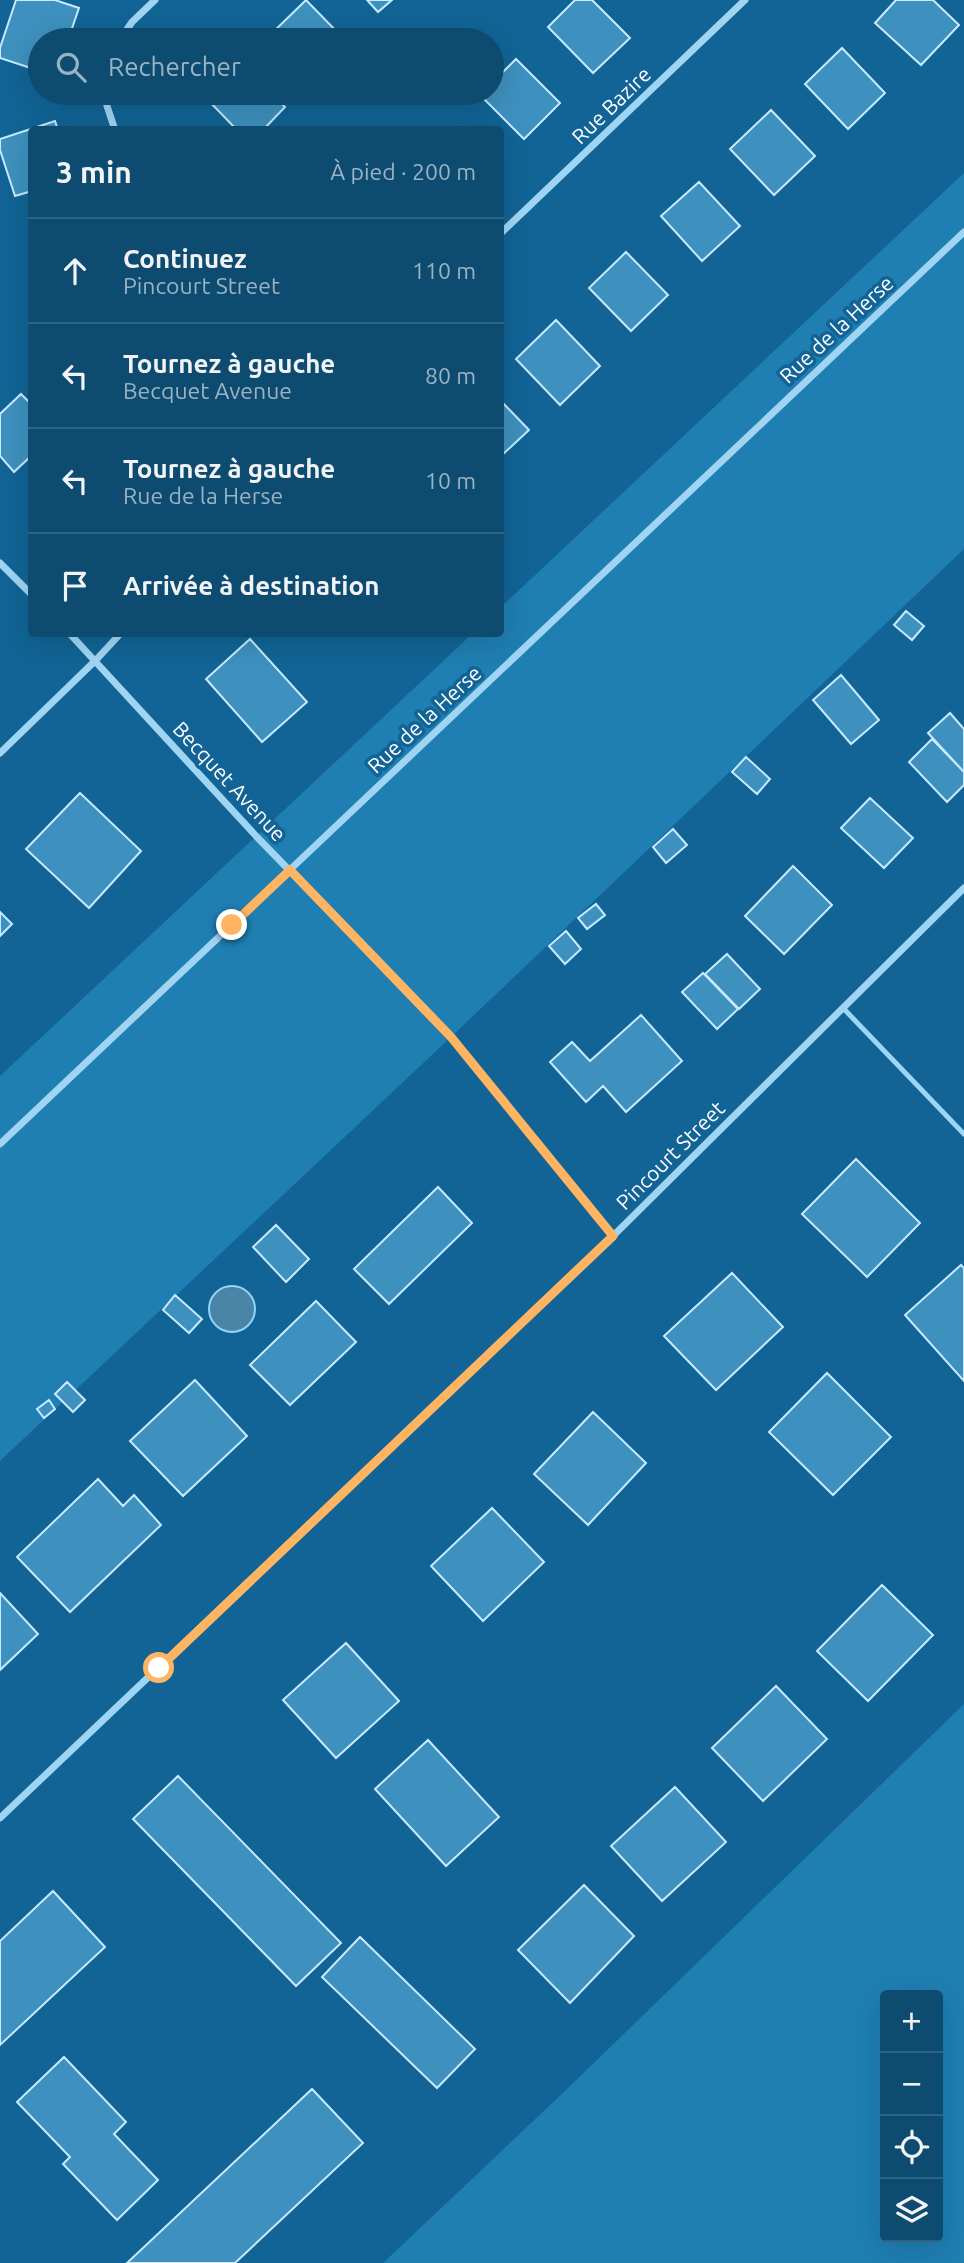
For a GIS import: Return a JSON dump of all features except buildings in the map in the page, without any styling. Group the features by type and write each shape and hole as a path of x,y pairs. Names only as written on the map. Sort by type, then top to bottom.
{"street":[{"path":"128,28 155,0"},
{"name":"Rue Bazire","path":"504,230 745,0"},
{"path":"107,105 114,126"},
{"name":"Rue de la Herse","path":"0,1144 964,232"},
{"path":"0,564 28,591"},
{"name":"Becquet Avenue","path":"73,637 290,870 451,1037 613,1236"},
{"path":"0,753 117,637"},
{"name":"Pincourt Street","path":"0,1818 613,1236 964,888"}],"lane":[{"path":"843,1008 964,1134"}],"shaded area":[{"path":"964,173 964,549 0,1461 0,1076 469,637 504,637 504,604"},
{"path":"232,1286 248,1293 255,1309 248,1325 232,1332 216,1325 209,1309 216,1293"},
{"path":"964,1704 964,2263 383,2263 566,2090"}],"route":[{"path":"159,1668 613,1236 451,1037 290,870 232,925"}]}
